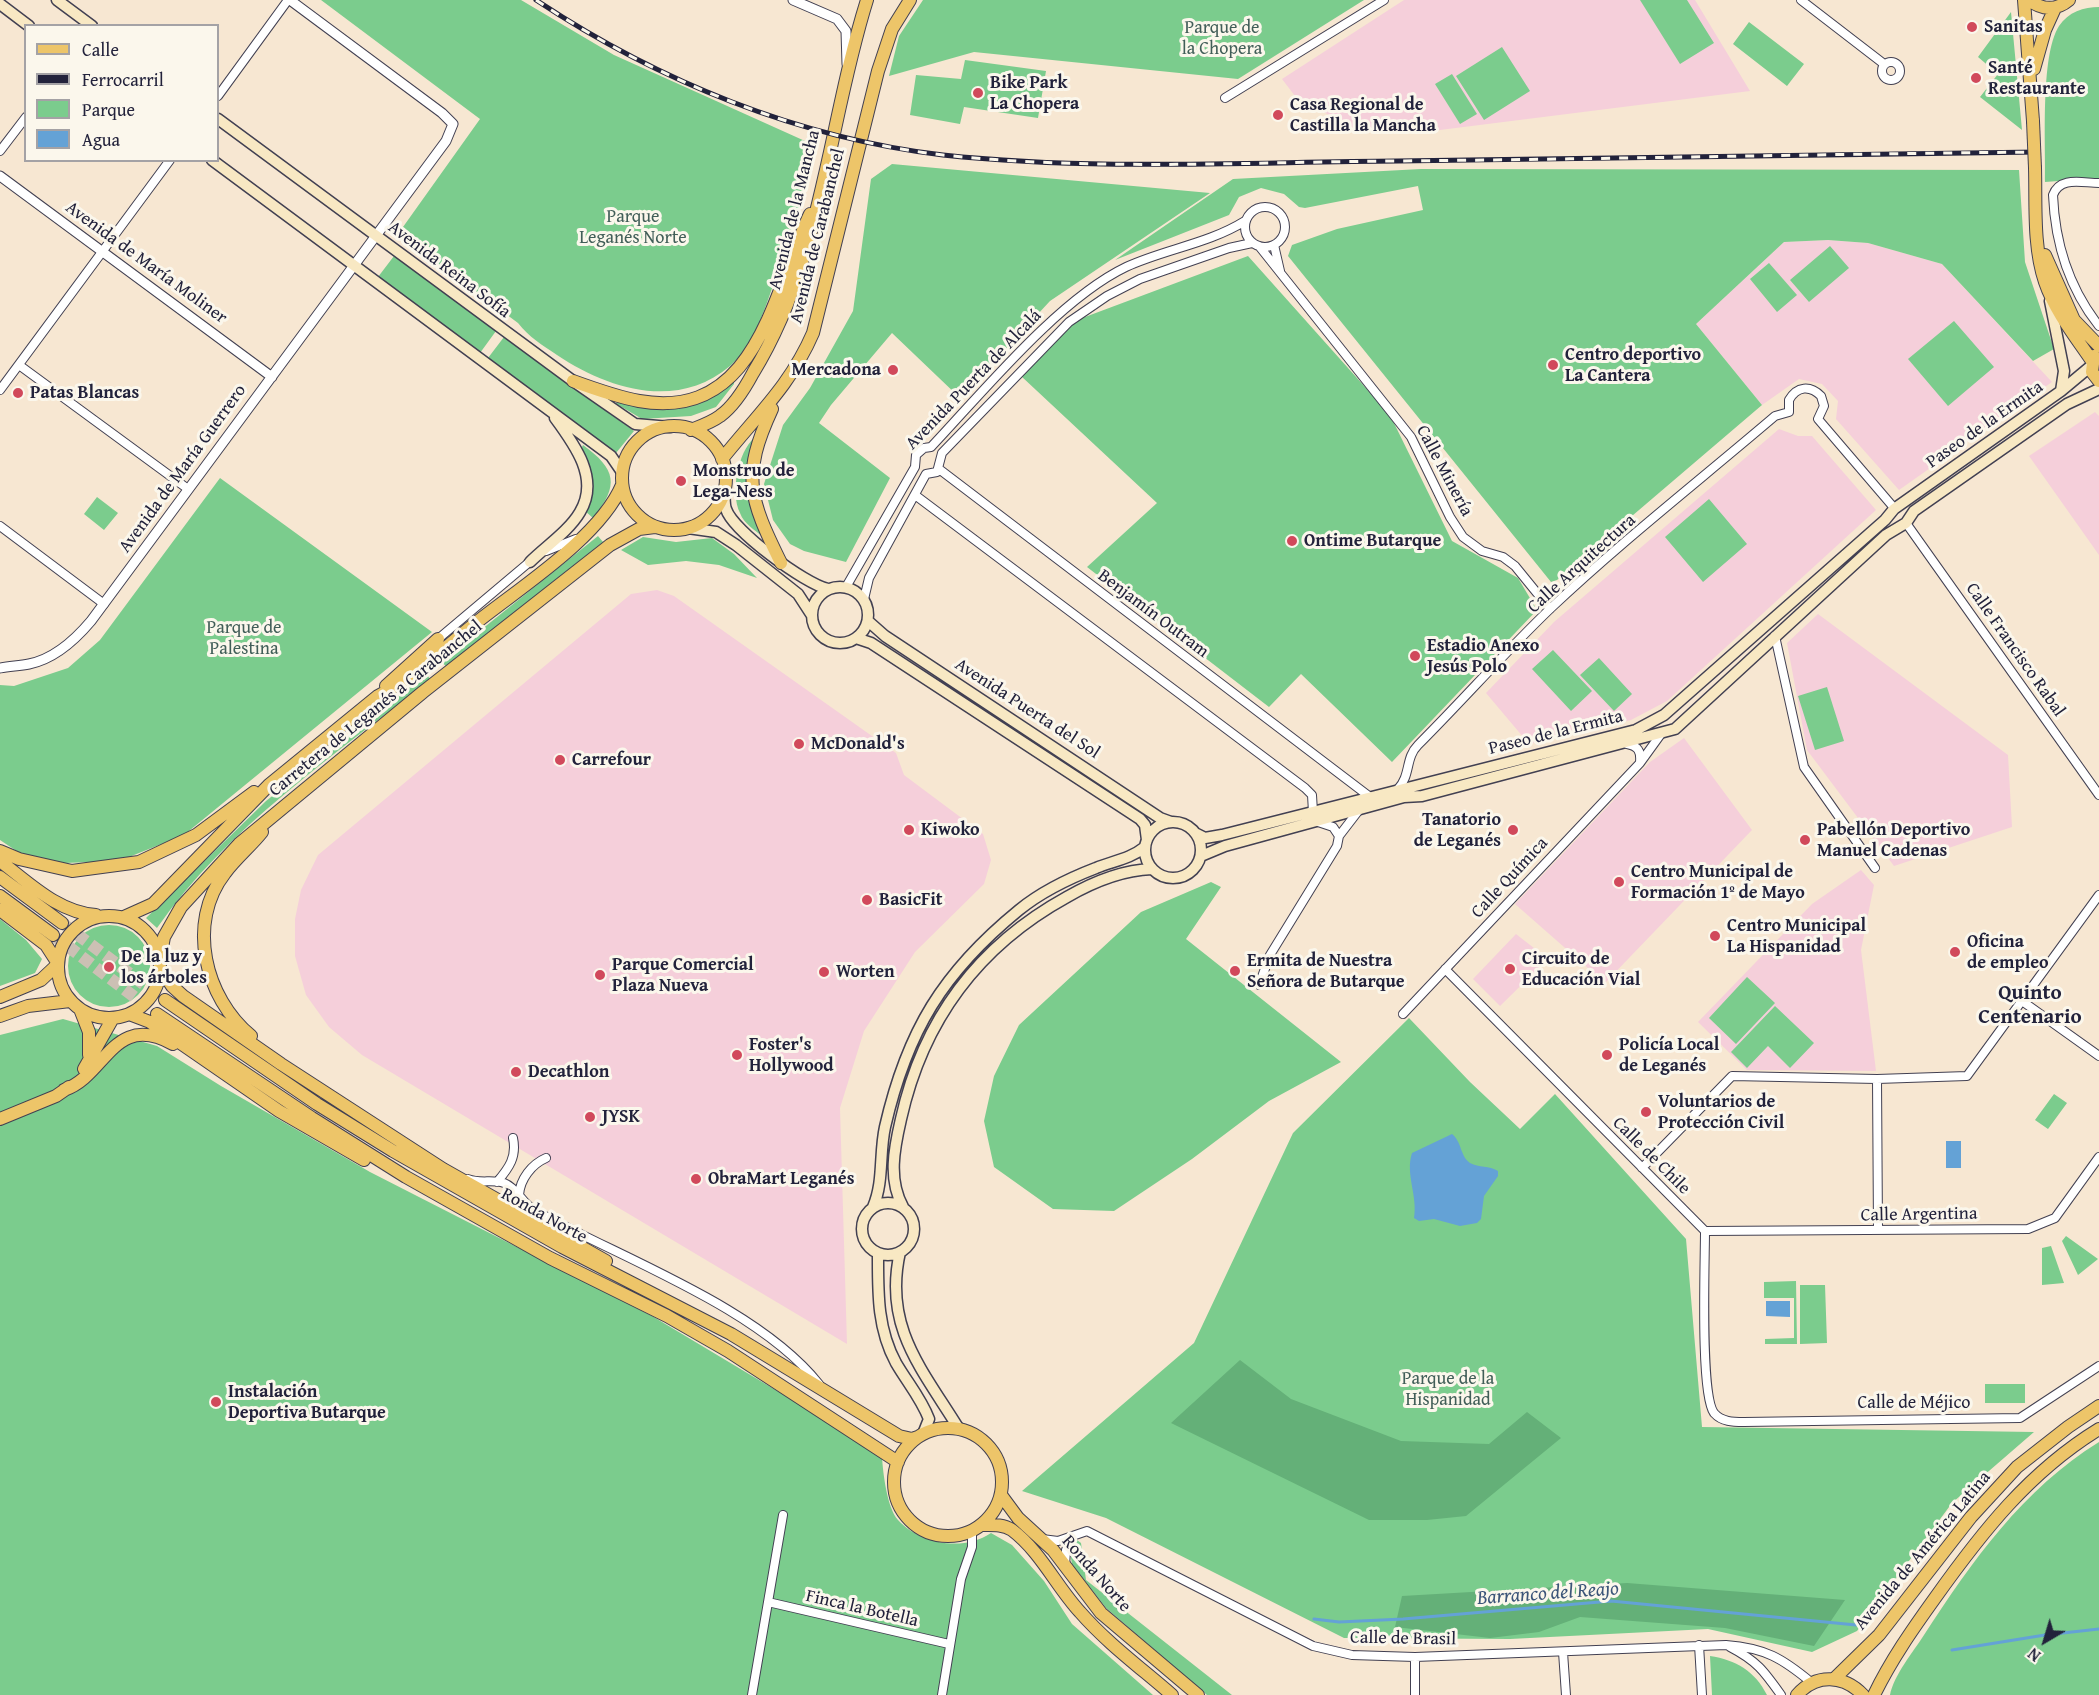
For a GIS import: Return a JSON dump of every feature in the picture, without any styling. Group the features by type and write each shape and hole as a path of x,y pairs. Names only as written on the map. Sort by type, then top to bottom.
{"main road":[{"path":"57,0 89,24"},
{"name":"Avenida de la Mancha","path":"691,430 721,416 729,408 771,342 799,276 867,0"},
{"name":"Avenida de Carabanchel","path":"722,459 782,389 796,368 813,333 878,72 892,28 910,0"},
{"path":"2024,0 2031,82 2038,238 2064,371 2061,391"},
{"path":"2029,0 2047,9 2067,3"},
{"path":"2031,82 2044,30 2067,3"},
{"path":"0,4 26,24"},
{"name":"Avenida Reina Sofía","path":"219,119 573,381 635,424 670,427"},
{"path":"215,162 611,456 622,472"},
{"path":"573,381 612,394 657,403 704,394 729,379 744,363 758,339 818,197"},
{"path":"2038,238 2074,320 2099,348 2091,363"},
{"path":"2045,282 2062,318 2091,363 2099,381"},
{"name":"Paseo de la Ermita","path":"1201,856 1225,846 1343,815 1370,797 1636,730 1664,715 1894,510 2061,391 2091,363"},
{"path":"781,563 755,502 752,471 760,433 782,389"},
{"name":"Paseo de la Ermita","path":"1195,833 1205,838 1313,812 1356,807 1627,744 1679,726 1886,535 1904,523 1914,511 2052,414 2099,389"},
{"path":"530,562 580,512 587,479 576,446 548,409"},
{"path":"688,528 707,518 721,501 726,480 722,459 715,447 691,430 670,427 651,432 634,444 628,453 622,472 622,485 630,506 645,522 666,530 688,528 716,532 798,594 811,615 816,630 827,640 842,643 856,638 868,621 864,599 846,587 828,589 808,582 781,563 732,519 726,510 724,490"},
{"name":"Carretera de Leganés a Carabanchel","path":"124,917 153,904 269,785 378,696 396,686 432,659 584,536 609,511 622,485"},
{"path":"1894,510 1892,522 1904,523"},
{"name":"Carretera de Leganés a Carabanchel","path":"160,963 164,937 181,907 239,844 610,545 639,529 655,527"},
{"path":"811,615 816,599 828,589"},
{"name":"Avenida Puerta del Sol","path":"868,621 885,636 1171,822"},
{"name":"Avenida Puerta del Sol","path":"856,638 871,643 1140,819 1145,825 1146,843"},
{"path":"378,696 438,639"},
{"path":"0,851 19,859 72,871 138,862 196,835 252,793 269,785"},
{"path":"283,807 224,874 211,899 206,917 205,955 218,998 235,1021 266,1048 318,1084 330,1097"},
{"path":"900,1252 886,1255 878,1253 867,1244 862,1232 864,1218 873,1207 879,1192 882,1141 895,1082 915,1031 944,987 977,947 1021,908 1054,888 1092,870 1134,855 1146,843 1156,827 1171,822 1180,823 1195,833 1201,844 1201,856 1195,868 1183,877 1166,878 1152,869 1145,855 1146,843"},
{"path":"0,861 57,903 82,914 124,917 134,922 151,937 160,963 172,986 183,996 330,1097 443,1169 617,1267 654,1294"},
{"path":"976,1528 992,1515 1001,1495 1002,1473 994,1453 979,1438 959,1429 913,1357 902,1332 894,1277 900,1252 912,1239 914,1230 909,1214 895,1192 894,1177 896,1142 908,1089 927,1041 948,1002 977,965 1014,932 1048,908 1106,879 1127,872 1152,869"},
{"path":"0,877 62,923"},
{"path":"0,896 53,935"},
{"path":"0,910 46,945 57,964 59,978 70,1001 81,1010 103,1018 129,1014 141,1007 152,996 160,963"},
{"path":"0,997 41,980 57,964 69,935 84,922 101,916"},
{"name":"Ronda Norte","path":"165,1000 317,1104 393,1151 562,1247 731,1334 899,1436 912,1439 941,1429 959,1429"},
{"path":"0,1016 36,1004 70,1001"},
{"path":"81,1010 89,1032 90,1053"},
{"name":"Ronda Norte","path":"129,1014 150,1022 242,1086 320,1136 387,1173 406,1177"},
{"name":"Ronda Norte","path":"157,1014 312,1118 406,1177 550,1258 667,1316 718,1345 898,1462 895,1473 896,1496 902,1510 912,1522 926,1531 941,1536 957,1536 976,1528 999,1525 1011,1530 1040,1558 1077,1610 1101,1634 1172,1695"},
{"path":"64,1090 76,1080 112,1018"},
{"path":"0,1119 81,1082 113,1046 136,1036 162,1039 242,1086"},
{"path":"873,1207 888,1203 903,1207"},
{"path":"878,1253 878,1305 885,1337 897,1363 921,1398 929,1419 928,1428 903,1452 898,1462"},
{"name":"Avenida de América Latina","path":"1834,1679 1879,1635 1971,1517 2017,1467 2068,1426 2099,1406"},
{"name":"Avenida de América Latina","path":"1874,1695 1889,1662 1984,1531 2035,1475 2099,1429"},
{"name":"Ronda Norte","path":"1001,1495 1018,1518 1065,1566 1101,1613 1198,1695"},
{"path":"1797,1695 1812,1683 1834,1679 1846,1681 1863,1695"}],"street":[{"path":"219,95 289,0"},
{"name":"Avenida de María Guerrero","path":"0,668 31,663 75,640 446,141 453,124 442,113 289,0"},
{"path":"793,0 832,15 846,31 847,74"},
{"path":"1225,98 1384,0"},
{"path":"1801,0 1884,64"},
{"path":"0,151 24,120"},
{"path":"0,390 169,162"},
{"name":"Avenida de María Moliner","path":"0,176 272,377"},
{"path":"2099,183 2063,182 2056,187 2053,195 2059,249 2079,298 2099,326"},
{"path":"1268,207 1279,212 1285,227 1282,237 1274,245 1256,244 1246,233 1245,221 1257,208 1268,207"},
{"name":"Avenida Puerta de Alcalá","path":"846,587 915,467 916,455 924,448 930,448 1063,311 1126,267 1223,235 1245,221"},
{"name":"Avenida Puerta de Alcalá","path":"864,599 869,578 926,474 932,474 939,469 940,457 1069,322 1107,296 1140,279 1228,248 1256,244"},
{"name":"Calle Minería","path":"1256,244 1411,437 1450,517 1463,537 1482,551 1503,557 1515,566 1550,609"},
{"name":"Calle Minería","path":"1274,245 1280,273"},
{"path":"19,365 188,489"},
{"name":"Calle Arquitectura","path":"1398,789 1406,781 1409,758 1414,749 1442,723 1550,609 1774,416 1789,412 1788,403 1792,394 1799,390 1808,388 1817,393 1823,401 1823,411 1818,419 1894,510"},
{"path":"930,448 940,457"},
{"path":"915,467 926,474"},
{"name":"Benjamín Outram","path":"939,469 1370,797"},
{"path":"915,495 1305,788 1312,795 1313,812"},
{"name":"Calle Francisco Rabal","path":"1904,523 2099,795"},
{"path":"0,526 104,604"},
{"path":"438,639 530,562 546,551 584,536"},
{"path":"1775,636 1804,767 1875,868"},
{"name":"Calle Química","path":"1403,1014 1640,763 1661,734"},
{"path":"1627,744 1637,747 1641,753 1640,763"},
{"path":"1259,985 1273,948 1337,846 1339,836 1356,807 1349,781"},
{"path":"1318,822 1333,827 1339,836"},
{"path":"1642,1168 1732,1076 1877,1079 1967,1076 2099,896"},
{"name":"Calle de Chile","path":"1445,969 1705,1231"},
{"path":"2022,1001 2099,1056"},
{"path":"1877,1079 1878,1230"},
{"path":"497,1182 516,1151 513,1138"},
{"name":"Calle Argentina","path":"1705,1231 2028,1229 2055,1218 2099,1157"},
{"path":"519,1195 522,1183 533,1165 546,1158"},
{"path":"443,1169 473,1181 506,1184 534,1210 717,1304 775,1341 805,1366 824,1390"},
{"name":"Calle de Méjico","path":"1705,1231 1705,1365 1711,1408 1716,1415 1729,1422 2020,1418 2099,1366"},
{"path":"752,1695 783,1515"},
{"path":"942,1695 961,1579 976,1528"},
{"name":"Calle de Brasil","path":"1041,1539 1058,1540 1087,1531 1313,1646 1352,1655 1415,1657 1699,1644 1726,1645 1754,1647 1794,1668 1812,1683"},
{"path":"1065,1566 1066,1550 1072,1536"},
{"name":"Finca la Botella","path":"768,1602 949,1644"},
{"path":"1699,1644 1702,1695"},
{"name":"Calle de Brasil","path":"1726,1645 1751,1658 1765,1670 1781,1695"},
{"path":"1563,1652 1566,1695"},
{"path":"1415,1657 1415,1695"}],"shaded area":[{"path":"1404,0 1695,0 1750,91 1416,133 1356,130 1295,96 1282,79"},
{"path":"1828,240 1868,243 1942,264 2052,382 1899,490 1836,419 1838,401 1822,384 1799,379 1762,405 1696,324 1784,242"},
{"path":"2095,412 2099,416 2099,555 2029,456"},
{"path":"1779,429 1798,436 1812,436 1876,510 1667,701 1631,720 1529,744 1486,693 1554,622"},
{"name":"Parque Comercial Plaza Nueva","path":"657,590 674,596 896,753 904,775 983,834 991,860 984,884 915,952 864,1031 840,1108 847,1344 362,1055 329,1027 306,995 295,956 295,919 301,890 318,855 631,594"},
{"path":"1818,614 2008,755 2012,827 1894,866 1807,750 1787,643"},
{"name":"Centro Municipal de Formación 1º de Mayo","path":"1684,738 1752,830 1605,983 1515,904 1650,762"},
{"path":"1861,870 1874,885 1861,950 1876,1071 1747,1070 1698,1022 1812,904"},
{"name":"Circuito de Educación Vial","path":"1516,934 1548,959 1500,1006 1473,979"}],"green space":[{"name":"Parque Leganés Norte","path":"321,0 521,0 614,55 805,141 807,157 805,187 798,216 762,317 740,356 709,380 688,388 665,391 643,390 620,385 577,367 546,348 518,323 398,234 480,119"},
{"name":"Parque de la Chopera","path":"923,0 1364,0 1238,79 974,52 889,76 899,36"},
{"path":"1640,0 1687,0 1714,43 1680,64"},
{"path":"2099,7 2099,178 2045,182 2046,79 2053,40 2059,26 2067,17 2082,9"},
{"path":"2011,12 2022,130 1980,97 1998,74 1978,57"},
{"path":"1749,22 1804,64 1787,86 1733,44"},
{"path":"1502,47 1530,91 1484,120 1456,76"},
{"name":"Bike Park La Chopera","path":"965,60 1046,71 1038,118 964,107 960,124 910,115 916,75 961,79"},
{"path":"1452,74 1477,114 1460,124 1435,84"},
{"path":"892,164 1210,193 1050,301 960,398 892,333 831,405 819,423 890,478 846,562 804,551 790,544 773,520 764,484 783,425 810,388 853,311 871,179"},
{"name":"Centro deportivo La Cantera","path":"1421,169 2019,170 2025,262 2054,349 2033,361 1942,264 1868,243 1828,240 1784,242 1696,324 1762,405 1557,580 1551,582 1288,256 1292,245 1337,229 1423,210 1418,186 1305,208 1299,207 1284,194 1261,188 1239,197 1229,215 1115,260 1233,179"},
{"path":"1830,246 1849,268 1809,302 1790,280"},
{"path":"394,256 496,331 480,353 378,277"},
{"path":"1248,256 1390,415 1452,541 1518,578 1537,610 1392,762 1301,674 1269,707 1087,567 1157,503 1021,376 1077,320"},
{"path":"1769,263 1797,295 1777,312 1750,279"},
{"path":"1954,321 1994,367 1948,406 1908,359"},
{"path":"504,337 634,431 616,453 488,358"},
{"path":"734,381 716,407 691,416 642,419 615,403 715,394"},
{"path":"754,438 749,475 751,501 763,537 742,517 736,495 740,463 748,444"},
{"path":"583,445 602,462 611,478 607,496 593,518 585,511 590,477"},
{"name":"Parque de Palestina","path":"220,478 432,632 184,835 119,861 36,864 0,840 0,685 14,686 68,668 100,640"},
{"path":"97,497 118,513 104,530 84,514"},
{"path":"1709,499 1747,544 1703,582 1665,537"},
{"path":"598,536 603,542 446,666 441,662"},
{"path":"643,537 676,542 712,538 734,554 757,578 719,565 686,561 648,565 621,550"},
{"path":"1553,650 1592,691 1571,711 1532,669"},
{"path":"1599,658 1632,694 1614,711 1580,675"},
{"path":"426,673 430,679 284,794 249,825 185,891 157,928 146,918 266,801"},
{"path":"1827,687 1844,741 1815,750 1798,696"},
{"path":"1211,882 1221,887 1186,939 1341,1062 1269,1101 1192,1159 1114,1211 1053,1209 994,1167 984,1121 994,1076 1019,1025 1141,912"},
{"path":"0,919 26,940 42,959 35,973 0,986"},
{"path":"109,925 125,928 138,937 147,950 150,966 147,982 138,995 125,1004 109,1007 93,1004 80,995 71,982 68,966 71,950 80,937 93,928"},
{"path":"1747,977 1775,1003 1736,1044 1709,1018"},
{"path":"1775,1006 1814,1043 1790,1068 1768,1046 1747,1068 1731,1052"},
{"name":"Parque de la Hispanidad","path":"1409,1018 1470,1082 1520,1129 1555,1094 1686,1239 1702,1427 2034,1432 1952,1503 1857,1631 1812,1652 1708,1629 1510,1639 1344,1638 1106,1518 1022,1491 1194,1343 1293,1133"},
{"path":"63,1019 157,1046 221,1086 370,1172 652,1316 809,1410 882,1457 888,1499 894,1515 907,1528 918,1535 942,1543 968,1542 991,1533 1012,1545 1044,1581 1072,1624 1153,1695 0,1695 0,1035"},
{"path":"2054,1094 2067,1103 2048,1129 2035,1120"},
{"path":"2066,1236 2098,1259 2078,1275 2062,1241"},
{"path":"2051,1246 2064,1283 2042,1285 2042,1248"},
{"path":"1796,1281 1797,1344 1765,1344 1765,1339 1794,1338 1794,1298 1764,1298 1764,1282"},
{"path":"1800,1285 1825,1285 1827,1343 1800,1344"},
{"path":"1240,1360 1291,1399 1401,1441 1489,1444 1527,1412 1561,1438 1466,1516 1427,1520 1369,1520 1171,1423"},
{"path":"1985,1384 2025,1384 2025,1403 1985,1403"},
{"path":"2099,1442 2099,1695 1890,1695 1895,1680 1909,1656 1961,1580 2001,1528 2046,1482"},
{"path":"1077,1540 1081,1543 1086,1580 1232,1695 1207,1695 1106,1608 1072,1564 1070,1553"},
{"path":"1627,1583 1845,1600 1814,1646 1725,1628 1580,1617 1539,1632 1490,1638 1395,1627 1402,1596"},
{"path":"1710,1656 1728,1660 1744,1668 1757,1679 1767,1695 1712,1695"}],"water":[{"path":"1452,1134 1470,1163 1495,1169 1498,1171 1498,1176 1484,1196 1481,1219 1477,1223 1460,1226 1434,1219 1419,1221 1414,1218 1410,1169 1412,1153"},
{"path":"1946,1141 1961,1141 1961,1168 1946,1168"},
{"path":"1766,1301 1790,1301 1790,1317 1766,1316"}],"waterway":[{"name":"Barranco del Reajo","path":"1314,1619 1339,1622 1403,1619 1611,1601 1856,1625"},
{"name":"Barranco del Reajo","path":"1952,1650 2099,1629"}],"tunnel":[{"path":"62,923 165,1000"},
{"path":"53,935 157,1014"}],"railway":[{"path":"536,0 631,56 731,102 835,135 889,147 943,155 1057,163 1170,164 2038,152"}],"place":[{"name":"Sanitas","path":"1972,27"},
{"name":"Santé Restaurante","path":"1976,78"},
{"name":"Bike Park La Chopera","path":"978,93"},
{"name":"Casa Regional de Castilla la Mancha","path":"1278,115"},
{"name":"Centro deportivo La Cantera","path":"1553,365"},
{"name":"Mercadona","path":"893,370"},
{"name":"Patas Blancas","path":"18,393"},
{"name":"Monstruo de Lega-Ness","path":"681,481"},
{"name":"Ontime Butarque","path":"1292,541"},
{"name":"Estadio Anexo Jesús Polo","path":"1415,656"},
{"name":"McDonald's","path":"799,744"},
{"name":"Carrefour","path":"560,760"},
{"name":"Kiwoko","path":"909,830"},
{"name":"Tanatorio de Leganés","path":"1513,830"},
{"name":"Pabellón Deportivo Manuel Cadenas","path":"1805,840"},
{"name":"Centro Municipal de Formación 1º de Mayo","path":"1619,882"},
{"name":"BasicFit","path":"867,900"},
{"name":"Centro Municipal La Hispanidad","path":"1715,936"},
{"name":"Oficina de empleo","path":"1955,952"},
{"name":"De la luz y los árboles","path":"109,967"},
{"name":"Circuito de Educación Vial","path":"1510,969"},
{"name":"Ermita de Nuestra Señora de Butarque","path":"1235,971"},
{"name":"Worten","path":"824,972"},
{"name":"Parque Comercial Plaza Nueva","path":"600,975"},
{"name":"Foster's Hollywood","path":"737,1055"},
{"name":"Policía Local de Leganés","path":"1607,1055"},
{"name":"Decathlon","path":"516,1072"},
{"name":"Voluntarios de Protección Civil","path":"1646,1112"},
{"name":"JYSK","path":"590,1117"},
{"name":"ObraMart Leganés","path":"696,1179"},
{"name":"Instalación Deportiva Butarque","path":"216,1402"}],"district":[{"name":"Quinto Centenario","path":"2030,1006"}]}
